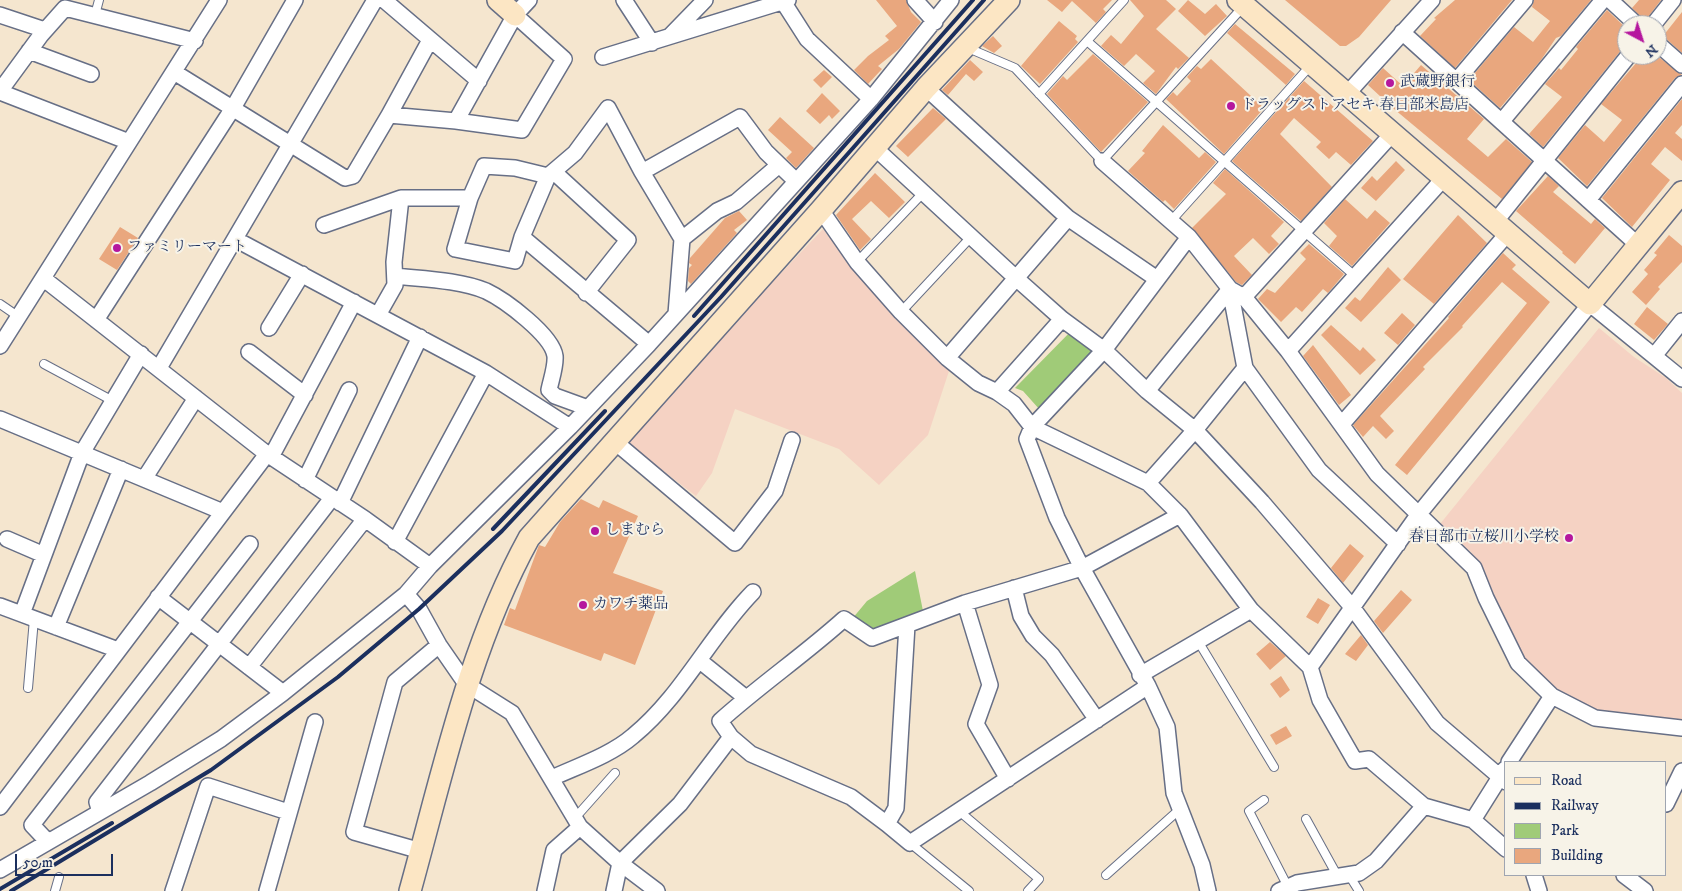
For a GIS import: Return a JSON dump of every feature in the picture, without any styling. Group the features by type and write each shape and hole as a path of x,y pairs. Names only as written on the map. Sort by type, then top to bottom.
{"street":[{"path":"0,346 195,41 219,0"},
{"path":"96,320 233,108 295,0"},
{"path":"159,368 375,0"},
{"path":"384,0 479,81"},
{"path":"389,115 456,121 522,130 564,59 522,8 498,0"},
{"path":"669,37 704,0"},
{"path":"915,0 935,22"},
{"path":"0,870 220,739 283,693 406,594 430,566 570,427 649,344 871,99 951,0"},
{"path":"410,891 466,684 516,562 529,538 821,210 926,88 1010,0"},
{"path":"1347,94 1432,0"},
{"path":"1457,80 1525,0"},
{"path":"1502,121 1603,0"},
{"path":"1610,0 1626,15"},
{"path":"1661,15 1673,0"},
{"path":"602,57 784,1 807,39 871,99"},
{"path":"628,2 652,43"},
{"path":"1241,3 1590,304 1682,379"},
{"path":"129,142 0,92 45,30 58,5 195,41"},
{"path":"456,121 522,8"},
{"path":"0,15 45,30"},
{"path":"1402,32 1638,245"},
{"path":"174,72 345,178 353,176 430,40"},
{"path":"29,51 91,74"},
{"path":"1667,52 1682,65"},
{"path":"1342,424 1501,227 1546,160 1621,65"},
{"path":"1588,200 1682,84"},
{"path":"926,88 1068,218 1157,279"},
{"path":"586,293 628,240 551,174 515,168 484,166 470,198 455,249 515,261 522,237 551,174 575,154 608,108 642,172 682,239 676,314"},
{"path":"642,172 740,117 766,152 796,181"},
{"path":"1244,297 1392,133"},
{"path":"875,148 1062,319 1104,350 1147,390 1195,430 1262,502 1352,607 1437,723 1504,775 1473,820"},
{"path":"1102,161 1189,237 1230,289 1244,297 1288,351 1377,474 1474,568 1486,598 1518,663 1552,696 1595,718 1682,728"},
{"path":"682,239 717,211 736,202 780,165"},
{"path":"1288,351 1444,178"},
{"path":"1310,667 1418,515 1682,192"},
{"path":"324,225 401,198 470,198"},
{"path":"378,314 395,285 401,198"},
{"path":"821,210 857,262 901,312 947,358 978,383 997,392 1014,404 1032,427 1148,483 1180,515 1252,610 1310,667 1320,700 1355,761 1369,759 1424,806 1473,820 1504,847"},
{"path":"947,358 1068,218"},
{"path":"522,237 586,293 649,344"},
{"path":"1189,237 1104,350 1032,427 1027,440 1057,518 1167,726 1174,793 1202,865 1208,891"},
{"path":"235,238 486,372 570,427"},
{"path":"269,328 302,274"},
{"path":"395,276 438,280 486,291 533,324 551,345 555,357 549,390 555,396 588,408"},
{"path":"44,279 269,456 430,566"},
{"path":"1230,289 1245,368 1319,470 1398,544"},
{"path":"1147,390 1230,289"},
{"path":"0,808 158,597 223,512 269,456 305,395 354,302"},
{"path":"997,392 1062,319"},
{"path":"1654,356 1682,321"},
{"path":"100,812 97,802 220,644 336,501 420,337"},
{"path":"249,352 305,395"},
{"path":"28,616 44,555 82,453 141,354"},
{"path":"1148,483 1195,430 1245,368"},
{"path":"395,542 486,372"},
{"path":"305,480 349,390"},
{"path":"144,479 196,398"},
{"path":"0,419 223,512"},
{"path":"614,441 735,543 775,491 792,440"},
{"path":"56,627 121,469"},
{"path":"1180,515 1082,568 964,603 872,638 844,619 803,655 746,698 720,721 731,737 751,754 850,797 910,843 1097,720 1144,681 1198,641 1252,610"},
{"path":"249,667 365,520"},
{"path":"7,539 44,555"},
{"path":"48,842 32,825 191,623 250,544"},
{"path":"1014,588 1021,616 1033,636 1052,655 1097,720"},
{"path":"552,778 614,748 632,737 657,714 700,661 732,614 753,592"},
{"path":"406,594 419,609 439,644 466,684 512,713 578,823 620,863 657,891"},
{"path":"158,597 283,693"},
{"path":"964,603 990,685 976,724 1008,779"},
{"path":"0,606 118,650"},
{"path":"887,824 896,808 907,625"},
{"path":"421,851 354,832 395,682 439,644"},
{"path":"700,661 746,698"},
{"path":"1510,761 1552,696"},
{"path":"268,891 288,812 315,722"},
{"path":"614,891 620,863 680,804 731,737"},
{"path":"1667,802 1682,770"},
{"path":"173,891 208,786 288,812"},
{"path":"1283,889 1297,883 1359,873 1376,861 1424,806"},
{"path":"545,891 554,850 578,823"},
{"path":"1534,876 1540,891"},
{"path":"1628,876 1645,891"}],"lane":[{"path":"95,15 99,0"},
{"path":"1039,94 1124,0"},
{"path":"966,47 1015,68 1102,161 1157,101 1241,3"},
{"path":"1087,41 1356,277"},
{"path":"1171,221 1312,64"},
{"path":"857,262 923,193"},
{"path":"901,312 971,237"},
{"path":"0,304 19,317"},
{"path":"44,364 113,401"},
{"path":"28,616 28,688"},
{"path":"1198,641 1274,767"},
{"path":"578,823 615,773"},
{"path":"1264,800 1249,811 1283,889"},
{"path":"1106,874 1180,809"},
{"path":"960,811 1039,879 1028,891"},
{"path":"1306,819 1344,876 1359,891"},
{"path":"910,843 969,891"},
{"path":"55,891 59,877"}],"shaded area":[{"path":"823,229 856,272 907,327 950,368 928,435 879,485 839,449 735,409 712,473 696,496 624,441 629,433"},
{"name":"春日部市立桜川小学校","path":"1599,328 1634,357 1666,378 1682,393 1682,721 1594,711 1552,688 1532,670 1516,648 1484,570 1471,552 1440,524"}],"green space":[{"path":"1078,324 1101,345 1040,410 1023,391 1015,388"},
{"path":"915,571 923,611 873,633 852,619 867,601"}],"building":[{"path":"876,0 906,0 911,12 921,22 899,49 878,66 882,69 868,84 854,70 868,56 889,40 885,36 897,26"},
{"path":"1047,0 1112,0 1103,9 1106,12 1096,23 1072,1 1062,12"},
{"path":"1130,0 1166,0 1176,9 1156,29 1189,58 1178,69 1176,67 1156,94 1143,83 1155,71 1136,54 1124,66 1101,46 1111,35 1121,44 1144,16"},
{"path":"1188,0 1205,14 1216,4 1227,16 1205,36 1178,11"},
{"path":"1285,0 1391,0 1359,37 1346,46 1340,46"},
{"path":"1455,0 1512,0 1455,68 1420,36 1436,19 1434,18"},
{"path":"1534,0 1591,0 1561,36 1556,38 1541,60 1500,108 1469,80 1514,27 1533,42 1550,21 1532,7"},
{"path":"1639,0 1661,0 1650,15 1639,15 1632,8"},
{"path":"1607,10 1617,20 1617,55 1543,147 1529,134 1562,97 1545,84 1559,68 1561,70 1578,49 1576,47"},
{"path":"1682,12 1682,53 1667,40 1667,31"},
{"path":"1059,21 1077,36 1075,39 1078,42 1040,84 1021,66"},
{"path":"1235,24 1295,74 1286,85 1227,33"},
{"path":"993,36 1002,46 994,53 982,46"},
{"path":"1093,54 1148,102 1101,152 1047,94 1063,76 1067,80"},
{"path":"1211,59 1264,108 1224,154 1166,99 1173,92 1177,96 1191,81 1187,77 1197,66 1201,69"},
{"path":"970,60 983,72 974,81 966,74 948,95 942,90"},
{"path":"1667,63 1682,75 1675,78 1587,186 1558,158 1585,125 1604,142 1622,120 1601,104 1634,65 1667,65"},
{"path":"1421,65 1484,119 1467,139 1488,157 1506,139 1532,162 1502,199 1368,85 1383,68 1403,86"},
{"path":"824,70 832,77 821,88 813,80"},
{"path":"1304,81 1373,141 1351,165 1336,152 1329,159 1316,147 1321,142 1294,118 1280,134 1332,187 1301,221 1232,161"},
{"path":"822,93 840,111 832,119 829,115 820,124 806,111"},
{"path":"1682,99 1682,125 1675,133 1682,139 1682,161 1665,147 1651,164 1670,180 1632,227 1602,198"},
{"path":"933,108 946,119 908,157 896,146"},
{"path":"780,117 814,148 796,168 786,158 792,152 768,130"},
{"path":"1163,125 1199,158 1205,152 1216,162 1174,209 1165,200 1163,202 1128,171 1145,153 1142,151"},
{"path":"1396,161 1405,170 1376,201 1361,188 1372,176 1377,181"},
{"path":"1225,169 1284,222 1271,236 1279,244 1269,254 1253,238 1234,256 1252,275 1242,285 1236,282 1192,228 1226,194 1213,183"},
{"path":"875,173 905,202 889,218 871,201 852,219 871,239 860,250 836,215"},
{"path":"1548,176 1559,186 1553,192 1591,224 1595,219 1605,228 1575,264 1516,211"},
{"path":"1345,199 1367,219 1375,210 1390,223 1352,266 1329,246 1337,236 1324,223"},
{"path":"739,211 747,220 734,230 737,233 691,284 688,281 689,268 692,265 689,263 690,258 725,218"},
{"path":"1458,215 1487,243 1434,304 1403,279"},
{"path":"120,227 138,238 117,270 99,259"},
{"path":"1669,235 1682,246 1682,262 1658,287 1660,289 1646,305 1632,292 1648,274 1644,270 1657,255 1654,253"},
{"path":"1309,244 1344,274 1328,293 1323,289 1302,312 1296,307 1281,322 1258,299 1267,289 1275,293 1306,259 1300,253"},
{"path":"1503,253 1516,265 1512,269 1550,302 1407,475 1395,465 1527,303 1502,282 1463,327 1423,367 1425,369 1380,416 1394,431 1386,439 1373,426 1363,437 1353,425 1449,318"},
{"path":"1388,267 1401,280 1361,322 1345,308 1355,297 1360,301"},
{"path":"1647,307 1668,324 1654,340 1634,324"},
{"path":"1402,313 1415,325 1398,345 1384,333"},
{"path":"1331,325 1360,351 1363,347 1376,360 1360,375 1321,335"},
{"path":"1313,345 1351,395 1339,405 1303,356"},
{"path":"581,499 599,508 603,500 638,516 613,573 663,591 635,665 604,653 601,661 504,625 510,608 515,610 539,545 545,547 560,522"},
{"path":"1350,544 1364,556 1343,583 1331,568"},
{"path":"1401,590 1412,600 1383,633 1374,621"},
{"path":"1318,598 1330,605 1318,624 1306,617"},
{"path":"1361,635 1368,645 1356,661 1345,654"},
{"path":"1270,642 1286,656 1270,670 1256,654"},
{"path":"1281,676 1290,690 1280,698 1270,684"},
{"path":"1286,726 1292,736 1276,745 1270,735"}],"railway":[{"path":"694,316 973,0"},
{"path":"11,891 211,770 338,677 419,609 502,531 721,297 984,0"},
{"path":"493,529 605,411"},
{"path":"0,889 112,823"}],"place":[{"name":"武蔵野銀行","path":"1390,83"},
{"name":"ドラッグストアセキ 春日部米島店","path":"1231,106"},
{"name":"ファミリーマート","path":"117,248"},
{"name":"しまむら","path":"595,531"},
{"name":"春日部市立桜川小学校","path":"1569,538"},
{"name":"カワチ薬品","path":"583,605"}]}
